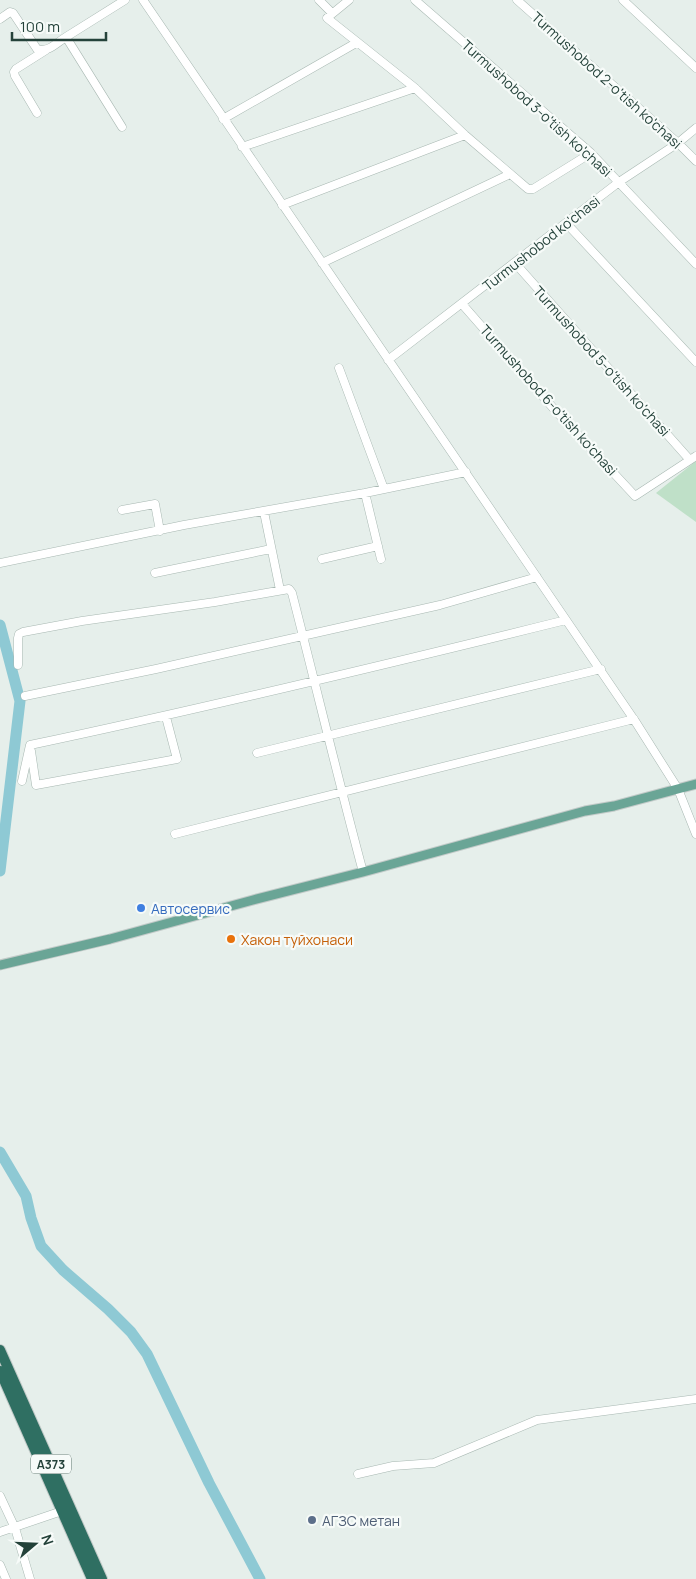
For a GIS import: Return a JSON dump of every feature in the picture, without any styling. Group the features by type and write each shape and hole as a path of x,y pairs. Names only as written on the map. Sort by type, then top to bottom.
{"highway":[{"name":"A373","path":"0,1350 102,1579"},
{"name":"A373","path":"0,1371 92,1579"}],"main road":[{"path":"0,966 110,939 586,811 614,806 696,784"}],"street":[{"path":"37,113 15,76 14,72 16,69 125,0"},
{"path":"143,0 601,669 678,788 696,834"},
{"path":"319,0 332,13"},
{"path":"348,0 327,18 356,43 415,88 465,135 528,189 533,189 591,153"},
{"name":"Turmushobod 3-o'tish ko'chasi","path":"415,0 591,153 696,264"},
{"name":"Turmushobod 2-o'tish ko'chasi","path":"517,0 678,142 696,161"},
{"path":"623,0 696,68"},
{"path":"0,19 10,12 13,13 37,49 46,50"},
{"path":"66,37 122,127"},
{"path":"223,119 356,43"},
{"path":"242,146 415,88"},
{"name":"Turmushobod ko'chasi","path":"388,360 620,182 696,128"},
{"path":"282,205 465,135"},
{"path":"322,263 510,174"},
{"path":"567,224 696,362"},
{"name":"Turmushobod 5-o'tish ko'chasi","path":"515,263 692,457"},
{"name":"Turmushobod 6-o'tish ko'chasi","path":"462,304 554,408 636,496 692,457"},
{"path":"339,368 384,489"},
{"path":"0,563 466,472"},
{"path":"365,493 381,559"},
{"path":"122,510 154,504 160,531"},
{"path":"264,512 280,590"},
{"path":"322,559 378,546"},
{"path":"155,573 271,549"},
{"path":"25,696 156,669 440,605 537,577"},
{"path":"18,665 18,638 23,632 288,589 292,593 329,736 341,792 363,872"},
{"path":"30,746 315,682 566,620"},
{"path":"257,753 601,669"},
{"path":"30,746 36,785 177,759 166,716"},
{"path":"175,834 634,719"},
{"path":"22,781 30,746"},
{"path":"358,1474 393,1466 434,1463 537,1420 696,1399"},
{"path":"0,1496 15,1528 30,1579"},
{"path":"0,1532 62,1511"},
{"path":"0,1565 6,1579"}],"green space":[{"path":"696,461 696,522 656,493"}],"waterway":[{"path":"0,625 20,701 0,871"},
{"path":"0,1152 26,1196 31,1218 41,1246 63,1270 131,1332 147,1354 209,1483 260,1579"}],"place":[{"name":"Автосервис","path":"141,908"},
{"name":"Хакон туйхонаси","path":"231,939"},
{"name":"АГЗС метан","path":"312,1520"}]}
